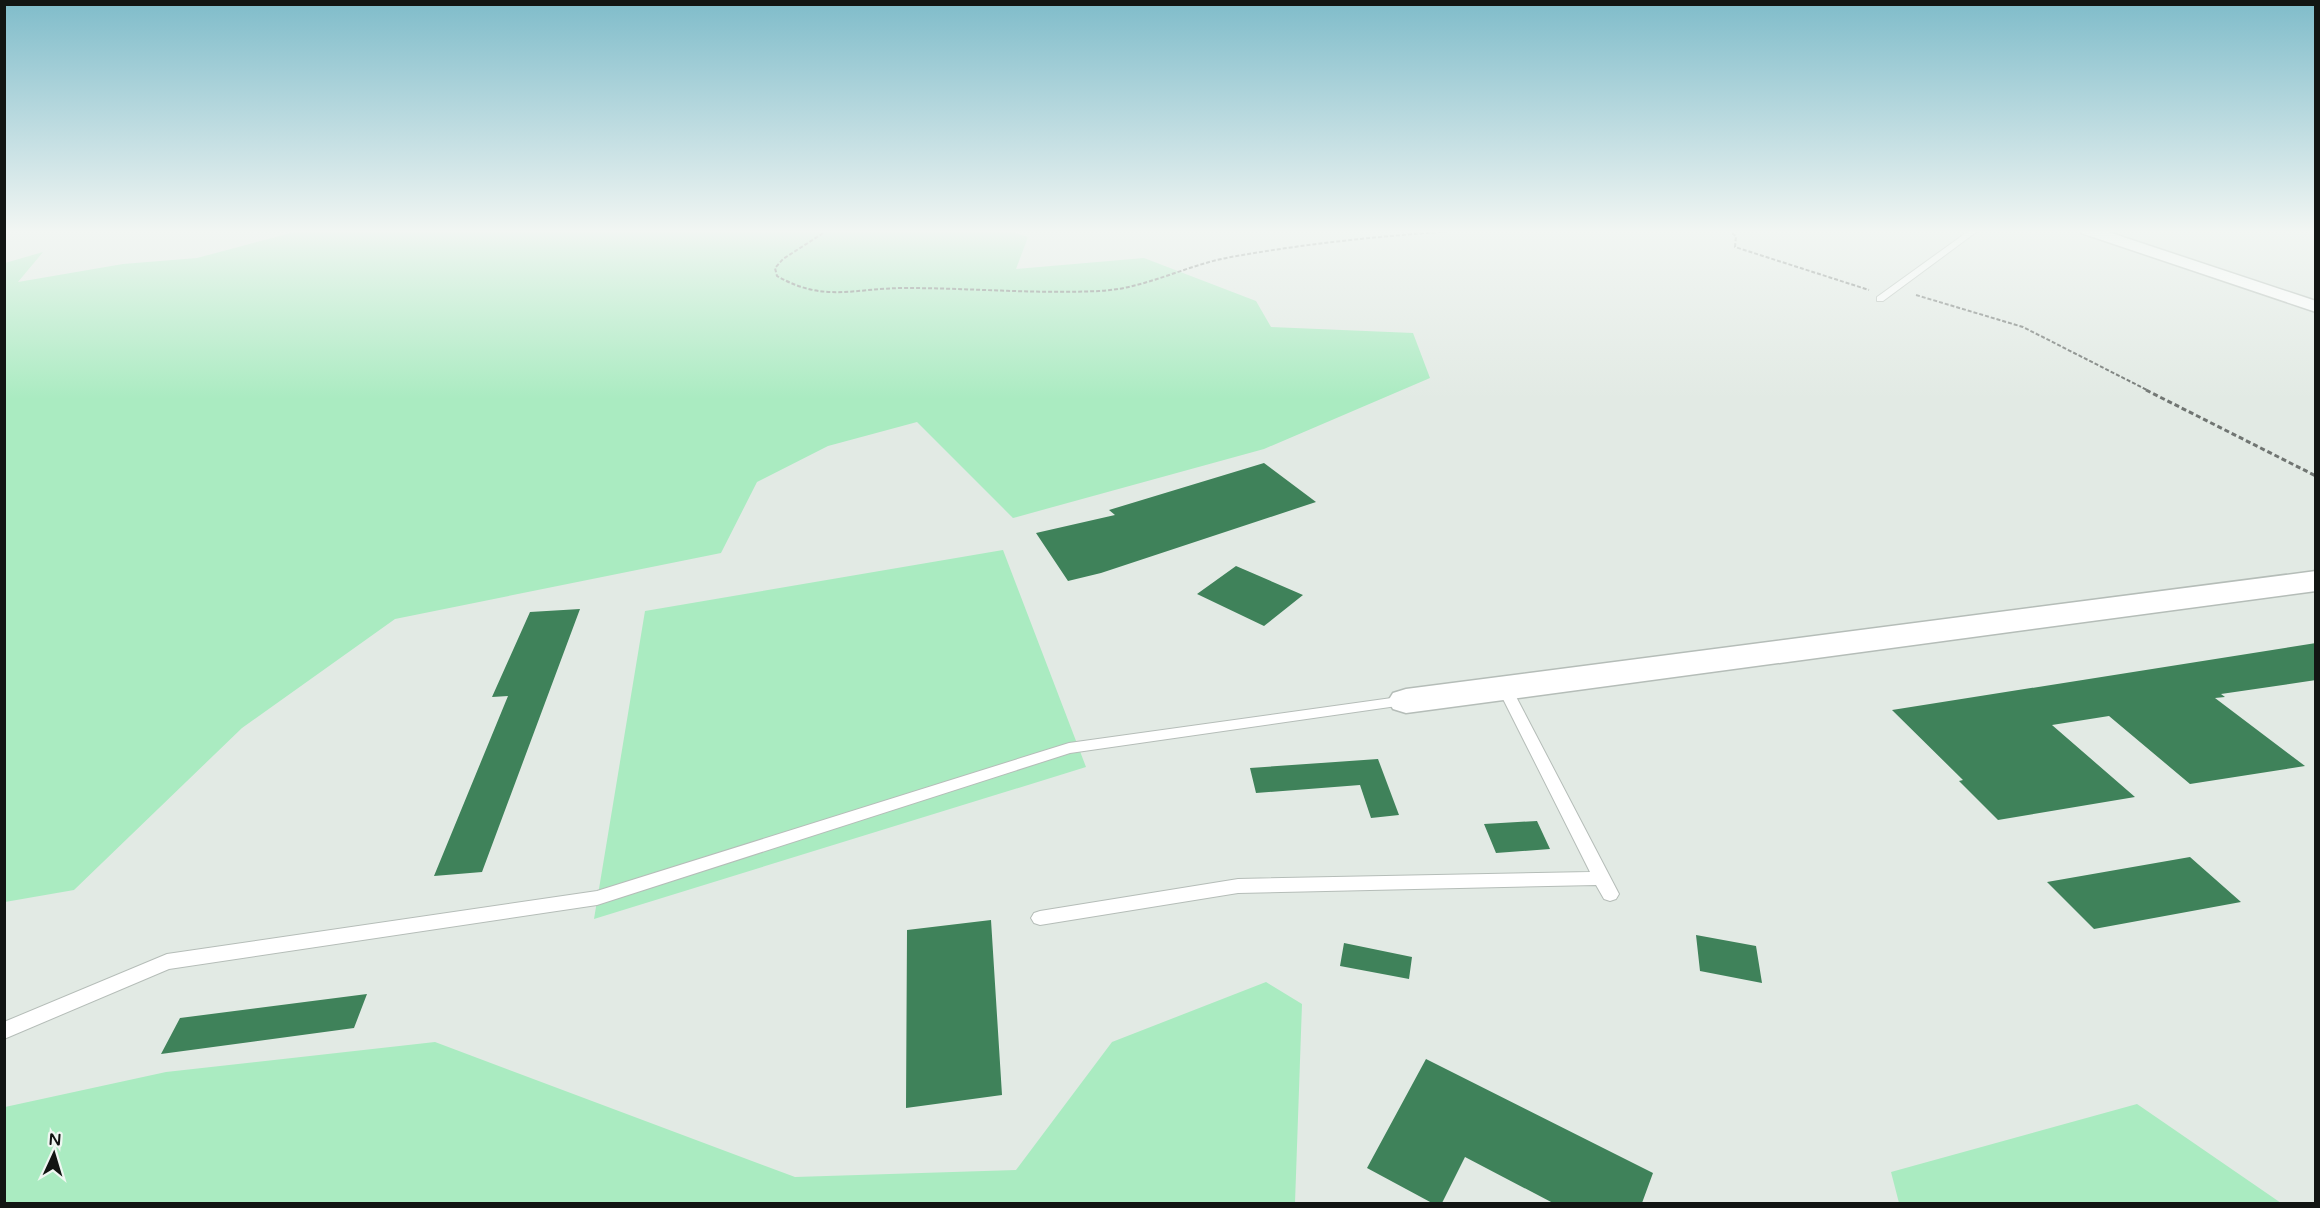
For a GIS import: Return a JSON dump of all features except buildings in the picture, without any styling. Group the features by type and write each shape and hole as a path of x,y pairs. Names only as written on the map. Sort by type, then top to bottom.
{"street":[{"path":"2255,286 2316,307"},
{"path":"1406,701 2316,581"}],"lane":[{"path":"1882,297 1899,287"},
{"path":"1504,687 1610,894"},
{"path":"4,1031 167,962 597,898 1069,748 1406,701"},
{"path":"1041,918 1238,886 1601,878"}],"path":[{"path":"795,286 824,293 854,293 902,288 1101,291 1124,286"},
{"path":"1853,286 1882,297"},
{"path":"1899,287 1923,298 2022,327 2316,476"}],"green space":[{"path":"5,286 1218,286 1256,301 1271,327 1413,333 1430,378 1264,449 1013,518 917,422 828,446 757,482 721,553 395,619 242,728 74,890 5,902"},
{"path":"1003,550 1086,767 594,919 645,611"},
{"path":"1266,982 1302,1004 1295,1203 5,1203 5,1107 166,1072 435,1042 795,1177 1016,1170 1112,1042"},
{"path":"2137,1104 2281,1203 1899,1203 1891,1172"}]}
